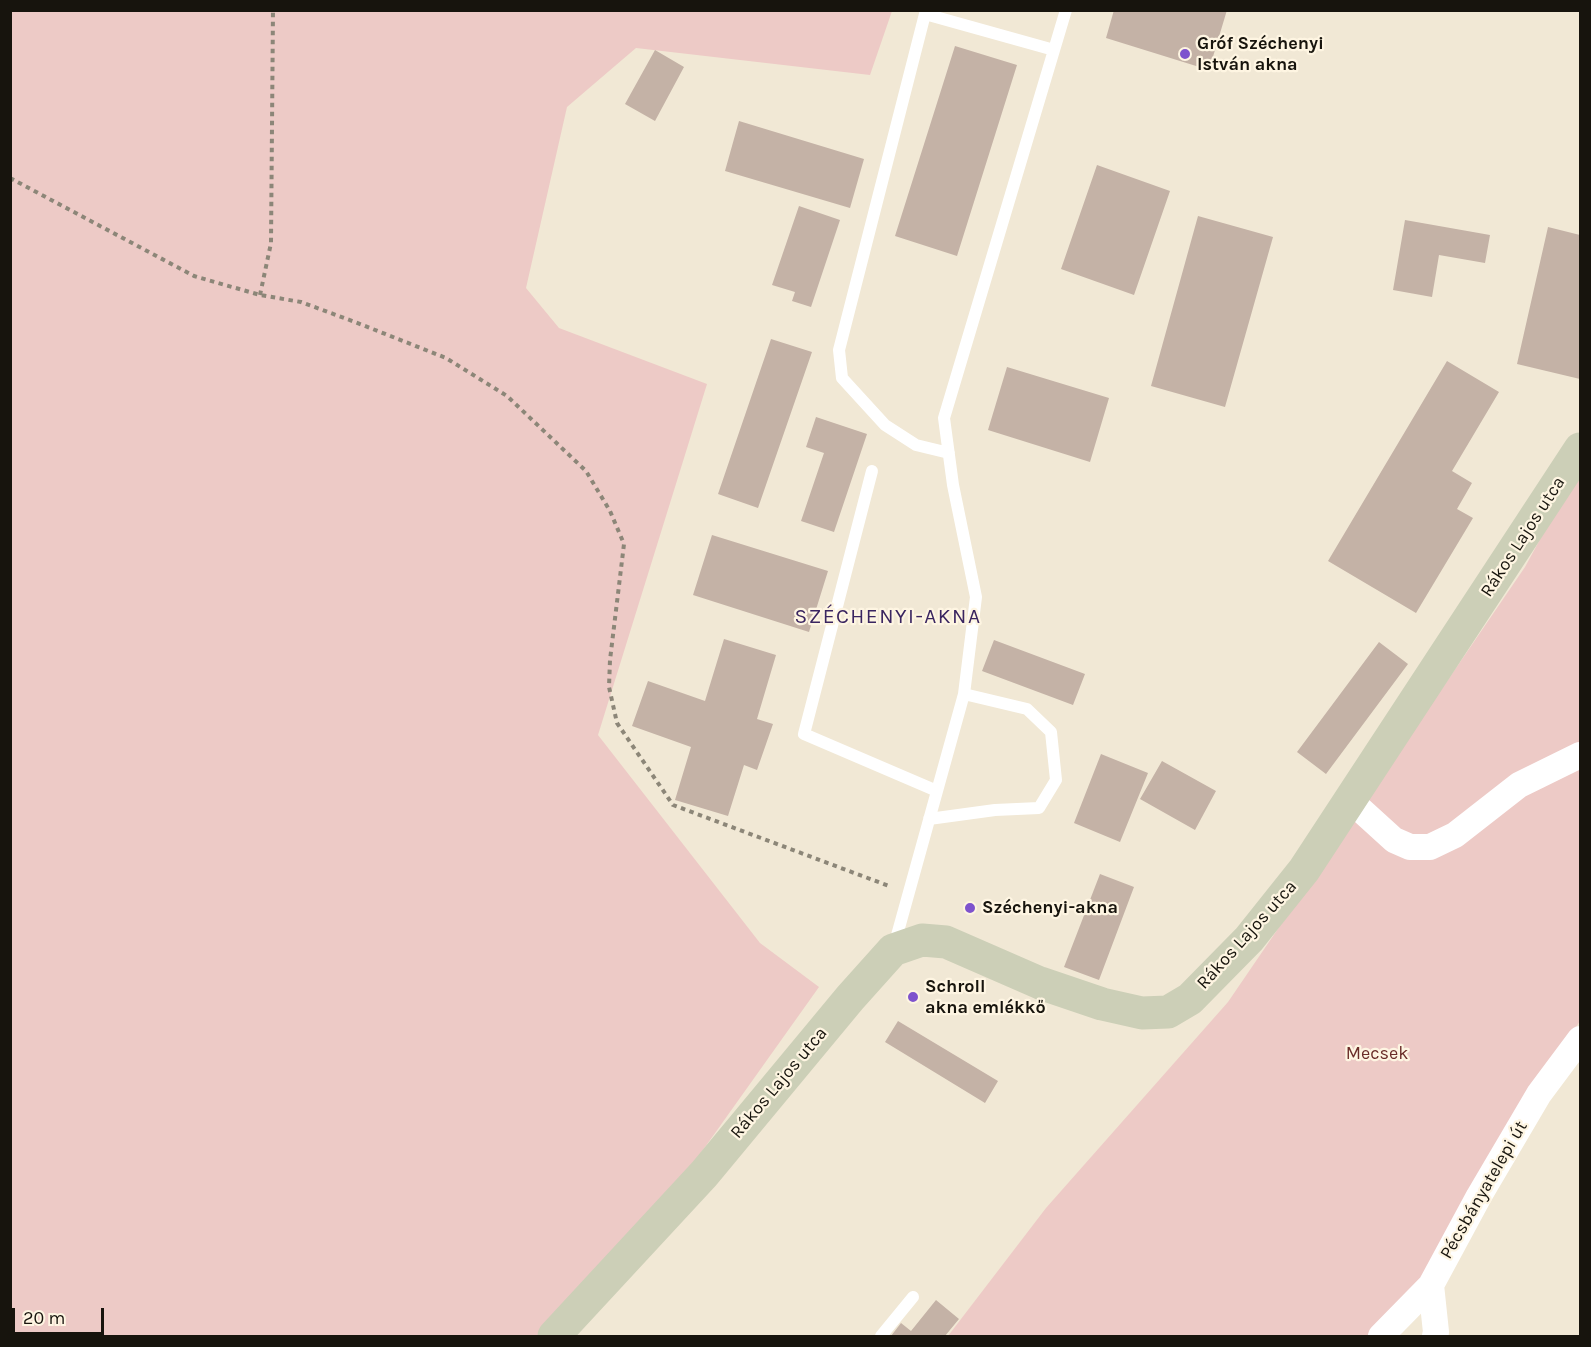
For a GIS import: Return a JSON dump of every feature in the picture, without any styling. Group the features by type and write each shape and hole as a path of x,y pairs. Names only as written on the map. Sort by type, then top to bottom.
{"street":[{"name":"Rákos Lajos utca","path":"554,1336 704,1174 850,998 893,950 921,940 946,942 1040,983 1102,1004 1142,1013 1167,1012 1190,999 1248,939 1304,870 1581,449"},
{"path":"1350,800 1394,840 1410,847 1430,847 1455,835 1519,785 1581,755"},
{"name":"Pécsbányatelepi út","path":"1381,1336 1431,1285 1479,1196 1539,1094 1581,1039"},
{"path":"1431,1285 1435,1336"}],"lane":[{"path":"893,950 964,694 976,597 953,485 944,418 1066,10"},
{"path":"948,453 916,445 885,425 842,378 839,350 925,14 1054,50"},
{"path":"872,471 804,734 937,791"},
{"path":"929,819 995,810 1039,808 1056,780 1052,732 1027,709 964,694"},
{"path":"881,1336 913,1297"}],"path":[{"path":"260,295 272,243 273,10"},
{"path":"10,178 194,276 260,295 300,302 446,358 507,396 586,471 610,511 624,544 620,594 610,660 609,687 617,723 673,805 909,893"}],"green space":[{"path":"10,11 892,11 870,75 636,48 567,107 526,288 559,328 707,384 598,735 760,943 819,987 594,1303 551,1336 11,1336"},
{"name":"Mecsek","path":"1580,466 1580,1021 1463,1200 1400,1336 948,1336 1046,1208 1228,1002 1525,567"}],"building":[{"name":"Gróf Széchenyi István akna","path":"1114,10 1227,10 1209,70 1106,38"},
{"path":"955,46 1017,65 957,256 895,236"},
{"path":"655,50 684,67 655,121 625,104"},
{"path":"739,121 864,159 850,208 725,171"},
{"path":"1097,165 1170,191 1134,295 1061,269"},
{"path":"799,206 840,220 811,307 792,301 795,292 772,285"},
{"path":"1198,216 1273,237 1225,407 1151,386"},
{"path":"1405,220 1490,235 1485,263 1439,255 1432,297 1393,290"},
{"path":"1548,227 1580,235 1580,379 1517,364"},
{"path":"771,339 812,352 758,508 718,494"},
{"path":"1447,361 1499,392 1452,471 1472,483 1457,509 1473,518 1416,613 1328,561"},
{"path":"1007,367 1109,398 1090,462 988,430"},
{"path":"816,417 867,434 834,532 801,521 824,453 806,447"},
{"path":"712,535 828,571 809,632 693,595"},
{"path":"724,639 776,655 757,719 773,724 757,770 744,765 728,816 675,800 691,747 632,726 648,681 705,701"},
{"path":"994,640 1085,674 1073,705 982,671"},
{"path":"1379,642 1408,664 1326,774 1297,752"},
{"path":"1101,754 1148,773 1120,842 1074,823"},
{"path":"1162,761 1216,791 1195,830 1140,799"},
{"path":"1100,874 1134,887 1099,980 1064,967"},
{"path":"898,1021 998,1081 985,1103 885,1042"},
{"path":"936,1300 959,1319 945,1336 891,1336 901,1323 911,1331"}],"place":[{"name":"Gróf Széchenyi István akna","path":"1185,54"},
{"name":"Széchenyi-akna","path":"970,908"},
{"name":"Schroll akna emlékkő","path":"913,997"}],"district":[{"name":"SZÉCHENYI-AKNA","path":"888,617"}]}
